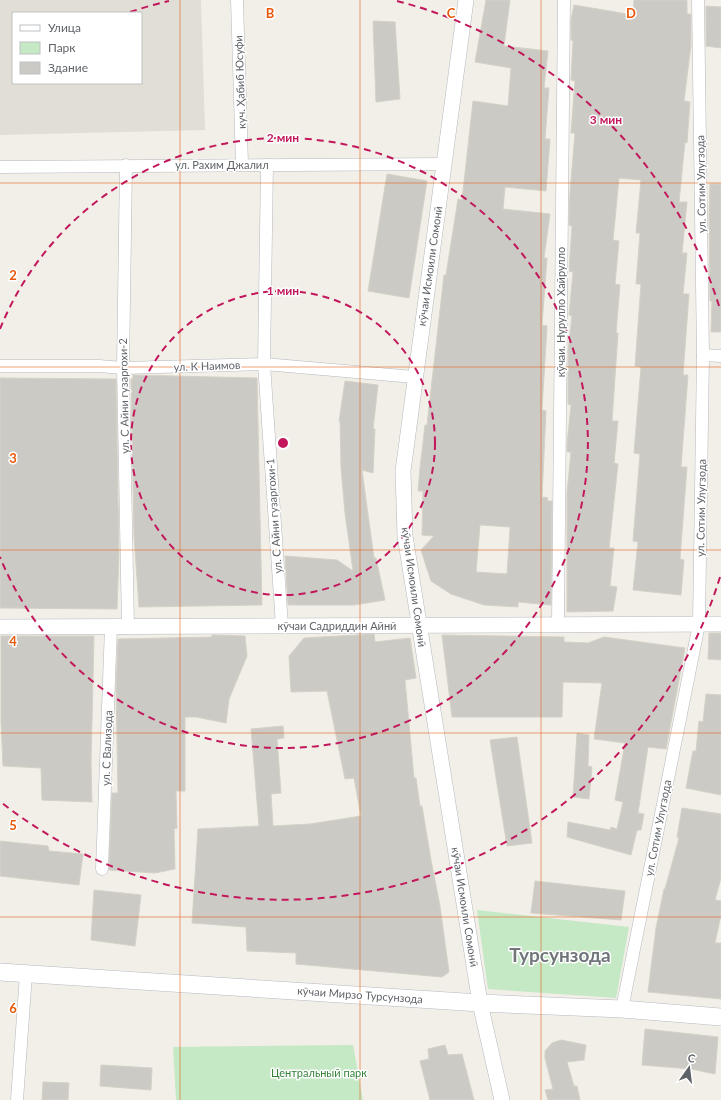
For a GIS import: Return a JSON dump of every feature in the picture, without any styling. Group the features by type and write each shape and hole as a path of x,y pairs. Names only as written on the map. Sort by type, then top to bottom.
{"main road":[{"name":"кӯчаи Мирзо Турсунзода","path":"0,972 480,1003 622,1009 721,1017"}],"street":[{"name":"куч. Ҳабиб Юсуфи","path":"237,0 242,164"},
{"name":"кӯчаи Исмоили Сомонӣ","path":"466,0 445,164 414,377 403,471 405,536 480,1003 502,1100"},
{"name":"кӯчаи. Нурулло Хайрулло","path":"558,624 564,0"},
{"name":"ул. Сотим Улугзода","path":"622,1009 699,624 703,355 698,0"},
{"name":"ул. Рахим Джалил","path":"0,167 242,164 445,164"},
{"name":"ул. С Айни гузаргохи-2","path":"126,165 123,368 128,627"},
{"name":"ул. С Айни гузаргохи-1","path":"267,165 264,364 282,626"},
{"path":"703,355 721,356"},
{"name":"ул. К Наимов","path":"0,366 98,366 123,368 264,364 414,377"},
{"name":"кӯчаи Садриддин Айнӣ","path":"0,627 721,624"},
{"name":"ул. С Вализода","path":"102,869 111,627"},
{"path":"17,1100 26,974"}],"shaded area":[{"path":"0,0 201,0 205,130 0,135"}],"green space":[{"path":"477,910 629,927 616,998 488,989"},
{"name":"Центральный парк","path":"353,1045 363,1100 176,1100 173,1047"}],"building":[{"path":"486,0 510,0 504,46 548,51 544,88 549,88 545,139 550,139 546,191 505,187 503,209 550,214 544,258 547,258 542,325 547,326 542,410 546,411 542,497 548,498 547,501 552,501 551,605 518,602 518,607 484,605 451,594 431,581 421,550 434,536 422,535 423,491 418,491 420,468 425,425 427,425 444,275 446,275 458,199 462,200 473,101 508,106 511,68 475,62","holes":["480,525 510,527 507,574 476,572"]},
{"path":"634,0 687,0 687,14 691,14 691,45 684,101 690,102 687,143 685,142 679,202 687,202 682,253 687,253 683,294 689,294 683,375 688,375 681,467 687,467 680,559 684,560 681,595 633,590 638,542 633,541 640,454 634,453 641,367 635,366 641,284 636,284 640,233 636,233 641,180 619,178 613,240 619,241 615,284 620,285 612,421 618,421 614,463 618,464 609,548 614,548 610,586 617,587 613,611 567,612 567,493 571,452 567,452 571,405 568,404 568,351 572,316 569,315 573,272 569,271 572,226 569,225 575,133 571,133 575,81 571,80 573,41 571,40 571,20 574,5 633,15"},
{"path":"706,6 721,7 721,48 706,46"},
{"path":"373,21 395,22 400,99 376,102"},
{"path":"387,174 427,181 409,298 368,291"},
{"path":"710,184 721,184 721,332 711,332 712,301 710,301 709,215"},
{"path":"133,375 257,378 262,605 139,607 134,536 131,379 133,379"},
{"path":"0,378 116,379 119,554 117,609 0,608"},
{"path":"345,381 378,385 373,429 375,429 373,473 362,470 374,558 376,558 385,600 354,605 288,605 285,556 337,560 353,571 345,513 339,421"},
{"path":"709,633 721,633 721,660 708,659"},
{"path":"374,634 375,642 410,638 416,678 405,680 414,778 416,778 420,806 422,806 440,906 449,972 442,977 296,964 296,953 247,951 246,927 192,923 198,829 259,826 251,729 283,726 284,738 277,739 281,793 271,794 273,826 310,824 361,816 354,778 345,779 327,691 291,692 289,656 304,638"},
{"path":"212,635 245,636 247,656 229,699 226,723 196,717 185,717 185,791 176,791 177,828 174,829 175,869 155,873 109,870 112,793 118,793 116,688 118,639 212,637"},
{"path":"442,635 564,637 564,642 588,643 604,637 685,648 666,749 648,747 638,813 644,814 641,830 637,830 631,855 567,837 568,822 610,830 611,827 617,829 623,802 615,800 625,743 594,739 602,683 563,682 562,717 452,717"},
{"path":"1,636 94,636 91,763 92,802 42,800 41,768 3,766 1,721"},
{"path":"706,694 721,695 721,795 686,788 693,751 696,751 699,721 703,722"},
{"path":"577,733 589,735 588,766 592,767 589,799 573,797"},
{"path":"517,737 532,843 507,846 490,740"},
{"path":"682,808 721,814 721,878 715,900 721,901 721,915 715,943 721,943 721,999 648,992 656,928 664,889 679,838 677,837"},
{"path":"0,841 48,846 49,851 83,854 79,885 0,876"},
{"path":"535,881 625,891 621,920 531,913"},
{"path":"94,890 141,895 135,946 91,940"},
{"path":"645,1029 718,1037 715,1074 691,1069 642,1065"},
{"path":"561,1040 586,1045 584,1060 567,1062 574,1086 577,1086 580,1100 548,1100 545,1090 553,1089 545,1058 545,1051 552,1043"},
{"path":"445,1045 448,1055 462,1054 474,1100 430,1100 420,1061 429,1059 428,1049"},
{"path":"101,1065 152,1068 151,1090 100,1086"},
{"path":"43,1082 69,1083 68,1100 42,1100"}],"district":[{"name":"Турсунзода","path":"560,955"}]}
